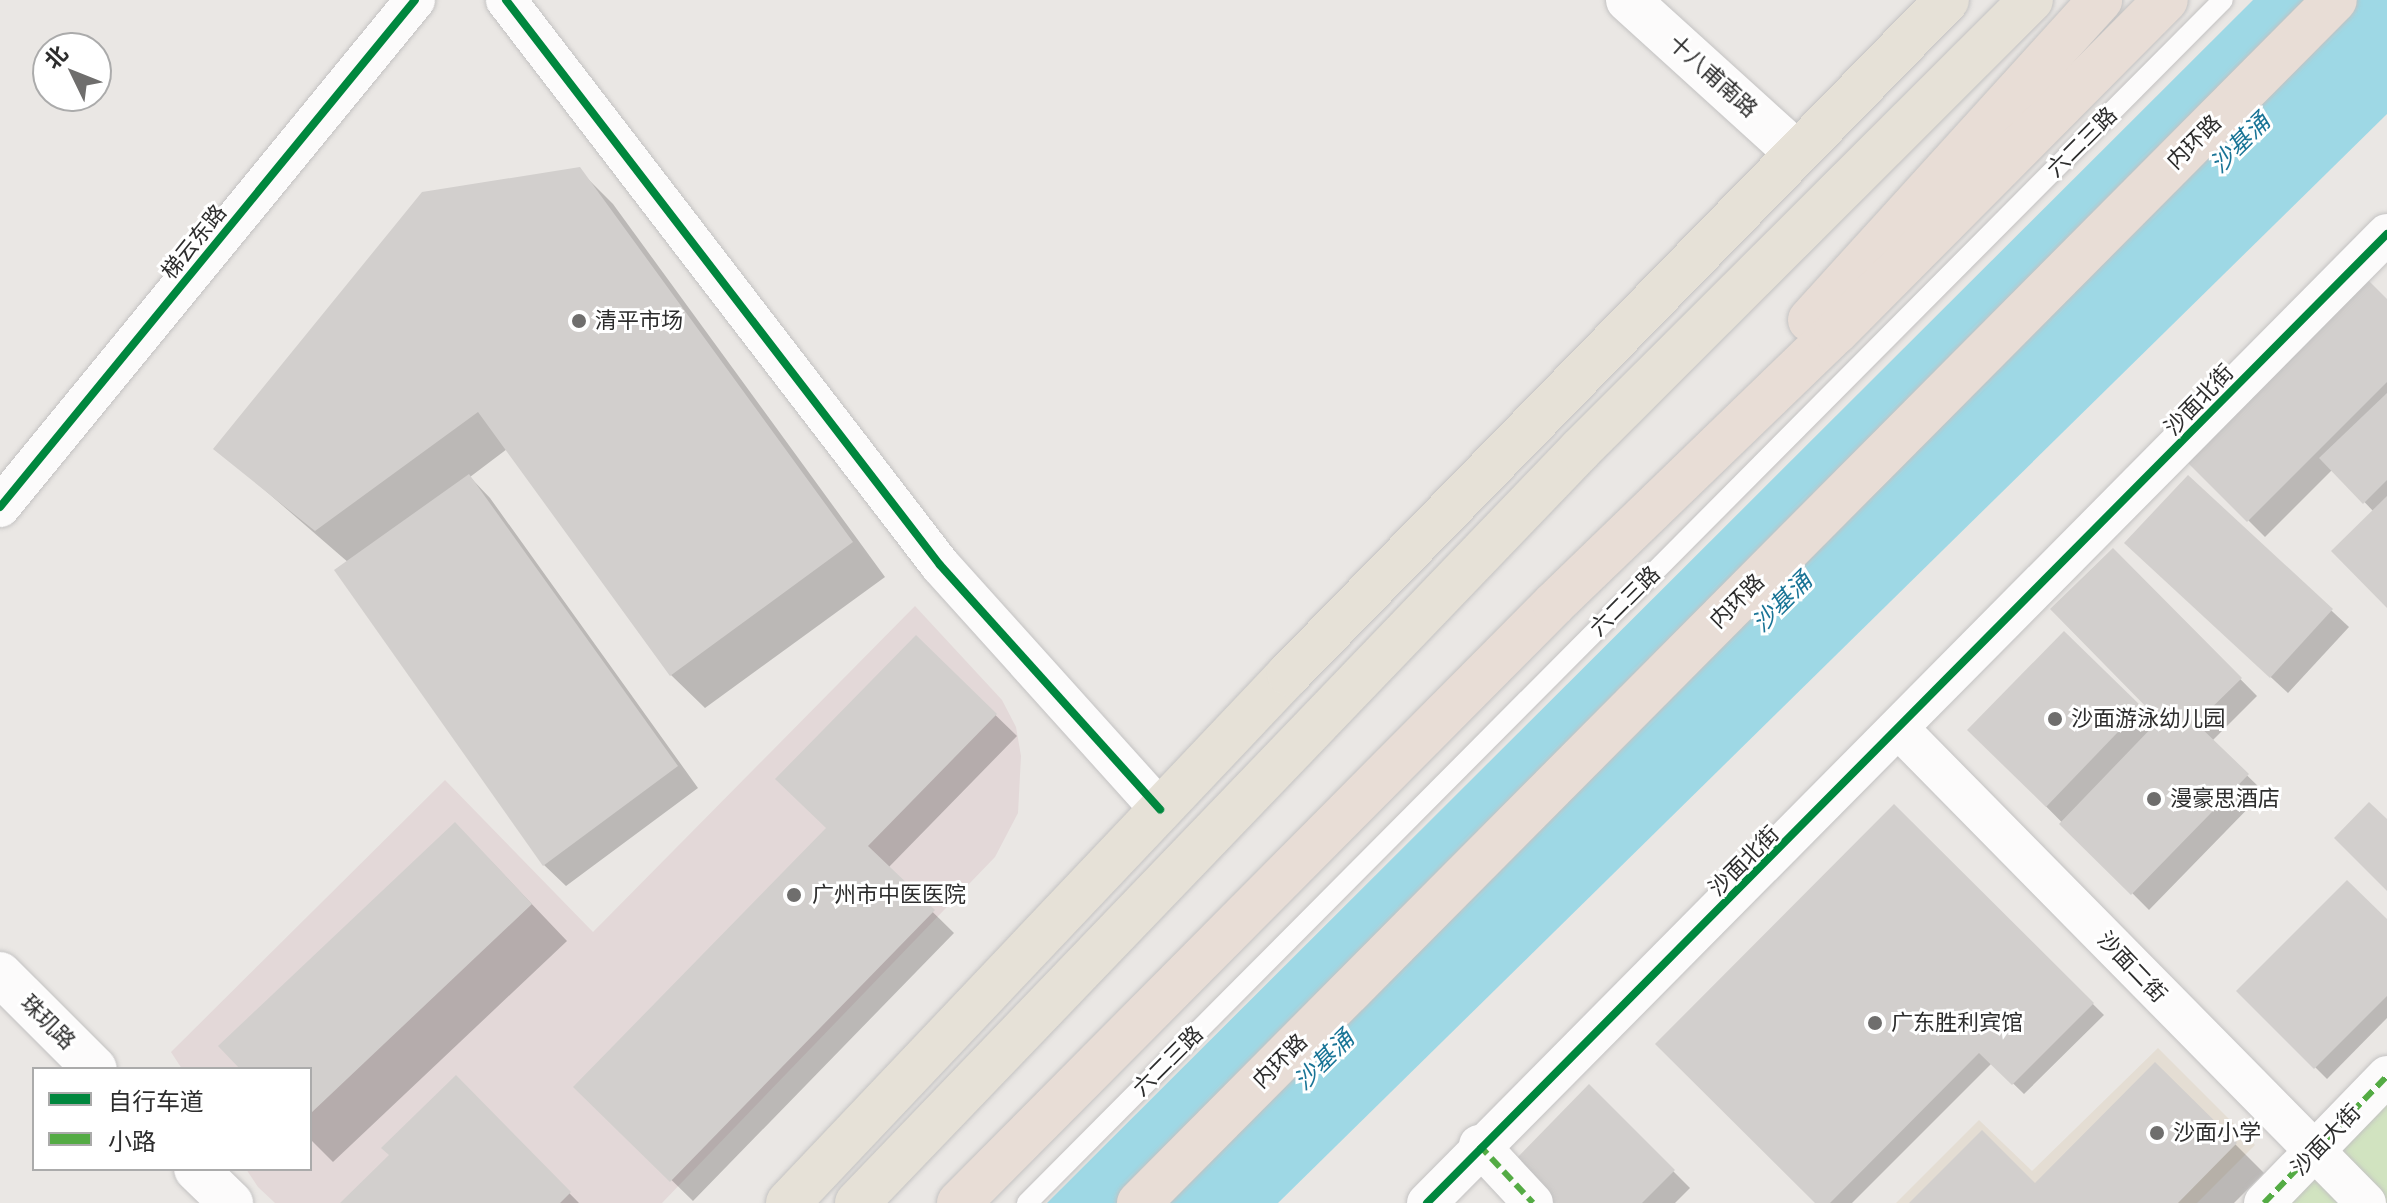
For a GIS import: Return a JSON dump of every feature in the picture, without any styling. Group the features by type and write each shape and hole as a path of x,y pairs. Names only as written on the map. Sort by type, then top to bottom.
{"highway":[{"path":"1554,604 2100,0"},
{"path":"959,1203 1554,604 1836,332 2166,0"},
{"name":"内环路","path":"1139,1203 2335,0"}],"main road":[{"path":"788,1203 1160,809 1947,0"},
{"path":"857,1203 1580,450 2031,0"}],"street":[{"name":"梯云东路","path":"0,507 415,0"},
{"path":"506,0 940,565 1160,809"},
{"name":"十八甫南路","path":"1628,0 1797,153"},
{"name":"沙面北街","path":"1427,1203 1900,730 2387,234"},
{"name":"沙面二街","path":"1900,730 2313,1153 2366,1203"},
{"name":"珠玑路","path":"0,974 93,1067"},
{"name":"沙面大街","path":"2264,1203 2387,1076"},
{"path":"1480,1147 1533,1203"},
{"path":"198,1171 231,1203"}],"lane":[{"name":"六二三路","path":"1027,1203 2223,0"}],"shaded area":[{"name":"广州市中医医院","path":"915,606 1002,700 1016,727 1021,756 1018,813 995,857 662,1203 275,1203 247,1171 312,1171 312,1067 181,1067 171,1052 445,780 593,932"},
{"name":"沙面小学","path":"2158,1048 2255,1145 2197,1203 1896,1203 1979,1120 2032,1171"}],"green space":[{"path":"2387,1098 2387,1203 2335,1153"},
{"path":"2312,1172 2346,1203 2281,1203"}],"water":[{"name":"沙基涌","path":"2253,0 2387,0 2387,114 1278,1203 1047,1203"}],"building":[{"path":"580,167 853,542 670,676 478,412 315,531 213,449 422,192"},
{"path":"2368,280 2387,299 2387,382 2247,522 2187,462"},
{"path":"2387,393 2387,480 2363,504 2319,458"},
{"path":"469,474 678,766 543,866 334,570"},
{"path":"2188,475 2333,609 2270,678 2124,543"},
{"path":"2387,496 2387,608 2331,551"},
{"path":"2113,548 2242,678 2196,723 2249,774 2131,895 2059,824 2159,720 2050,609"},
{"name":"沙面游泳幼儿园","path":"2064,631 2142,707 2046,807 1967,730"},
{"path":"916,635 997,714 868,846 935,910 670,1182 573,1087 826,828 775,779"},
{"path":"2369,802 2387,819 2387,891 2334,838"},
{"name":"广东胜利宾馆","path":"1894,804 2094,1003 2012,1085 1979,1053 1830,1203 1815,1203 1655,1044"},
{"path":"455,822 532,904 312,1112 312,1067 238,1067 218,1046"},
{"path":"2347,880 2387,919 2387,996 2314,1069 2236,991"},
{"name":"沙面小学","path":"2155,1062 2237,1143 2178,1203 1909,1203 1982,1130 2035,1183"},
{"path":"456,1075 571,1192 560,1203 340,1203 389,1155 381,1148"},
{"path":"1589,1084 1675,1170 1642,1203 1554,1203 1513,1162"}],"marked path":[{"path":"2264,1203 2387,1076"},
{"path":"1479,1145 1533,1203"}],"cycle path":[{"path":"0,507 415,0"},
{"path":"506,0 940,565 1160,809"},
{"path":"1427,1203 2387,234"}],"place":[{"name":"清平市场","path":"579,321"},
{"name":"沙面游泳幼儿园","path":"2055,719"},
{"name":"漫豪思酒店","path":"2154,799"},
{"name":"广州市中医医院","path":"794,895"},
{"name":"广东胜利宾馆","path":"1875,1023"},
{"name":"沙面小学","path":"2157,1133"}]}
